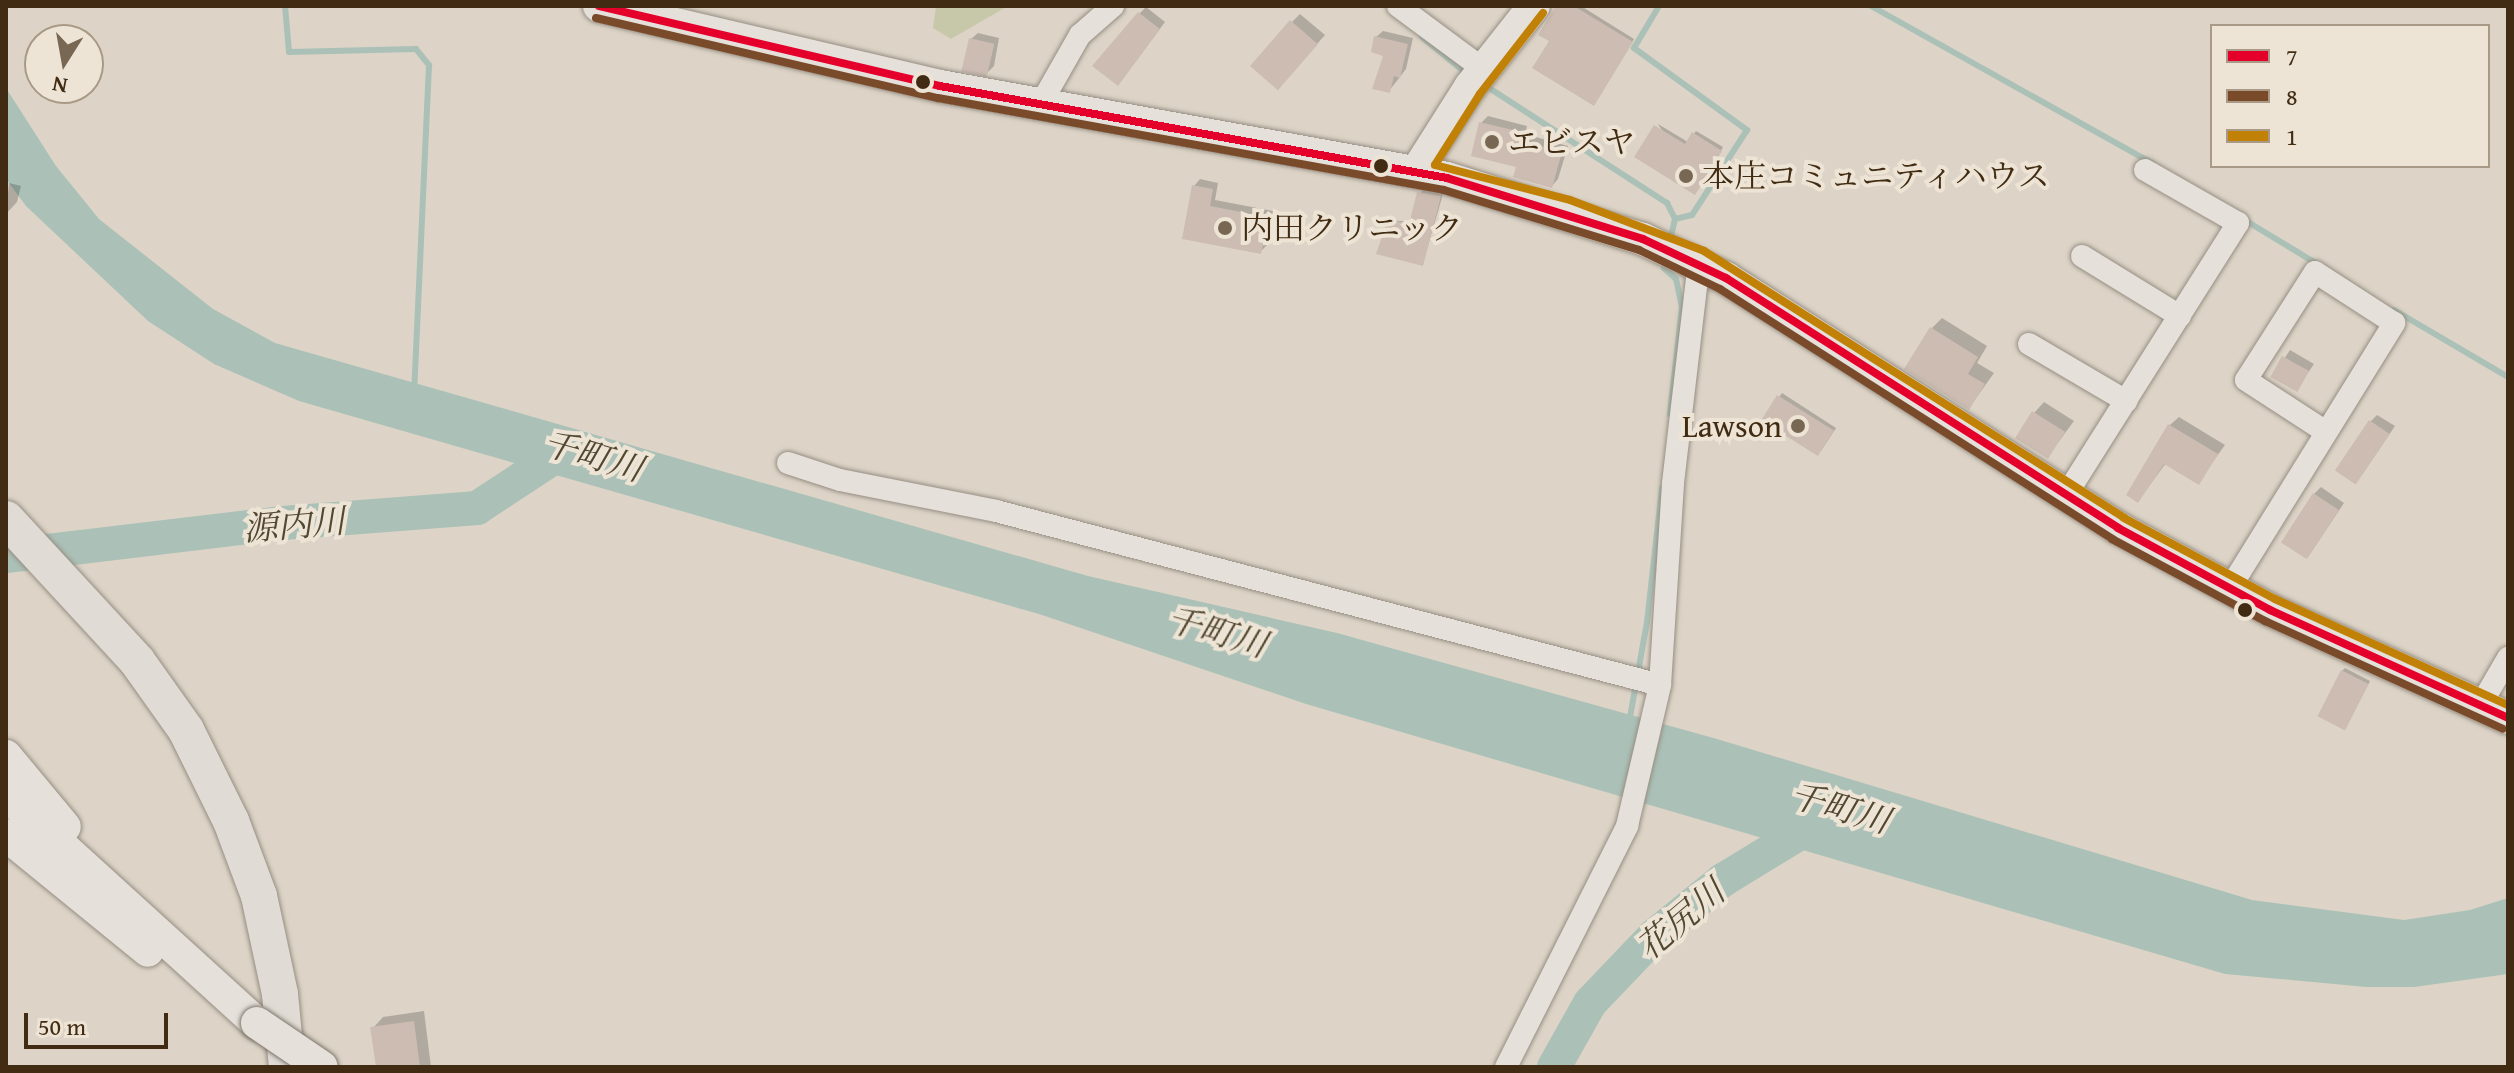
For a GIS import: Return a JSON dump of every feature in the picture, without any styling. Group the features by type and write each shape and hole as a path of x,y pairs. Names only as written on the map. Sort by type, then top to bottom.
{"main road":[{"path":"599,6 1040,105 1416,172 1523,198 1643,239 1693,259 2066,495 2230,588 2424,684 2494,712"},
{"path":"1416,172 1478,76 1534,6"},
{"path":"6,519 137,661 186,730 231,821 259,896 280,994 287,1067"},
{"path":"6,756 78,842 145,903 182,958"},
{"path":"6,795 257,1023"},
{"path":"6,835 85,904 322,1067"}],"street":[{"path":"1040,105 1080,35 1113,6"},
{"path":"1398,6 1478,76"},
{"path":"2066,495 2238,223 2145,170"},
{"path":"2082,256 2180,316"},
{"path":"1506,1067 1631,812 1656,711 1693,259"},
{"path":"2230,588 2394,323 2315,272 2246,380 2326,432"},
{"path":"2029,344 2126,401"},
{"path":"788,463 840,480 996,511 1660,685"},
{"path":"2494,712 2508,658"}],"shaded area":[{"path":"936,6 1008,6 951,39 933,28"}],"water":[{"name":"千町川","path":"6,88 56,166 99,219 213,309 275,343 1088,576 1337,633 1717,739 2252,900 2404,920 2470,910 2508,898 2508,974 2414,987 2366,987 2225,974 1306,704 1039,614 299,401 214,364 148,321 26,206 6,179"}],"building":[{"path":"1556,6 1574,6 1633,42 1594,106 1532,68 1549,41 1538,35"},
{"path":"1138,12 1160,29 1118,86 1092,66"},
{"path":"1290,20 1318,44 1278,90 1250,66"},
{"path":"1374,36 1408,44 1400,78 1394,76 1390,93 1372,89 1383,56 1371,52"},
{"path":"969,38 994,44 987,77 961,71"},
{"path":"1479,122 1522,132 1520,140 1562,152 1552,188 1513,177 1516,167 1471,156"},
{"name":"本庄コミュニティハウス","path":"1654,125 1685,144 1692,132 1722,151 1695,195 1634,157"},
{"name":"内田クリニック","path":"1192,185 1213,189 1210,206 1268,217 1261,254 1182,239"},
{"path":"1417,192 1441,196 1423,266 1376,254 1388,219 1409,224"},
{"path":"1930,327 1978,357 1968,374 1985,384 1969,410 1904,369"},
{"path":"2282,356 2309,371 2297,392 2270,377"},
{"name":"Lawson","path":"1777,395 1834,431 1818,456 1761,420"},
{"path":"2032,411 2065,432 2048,459 2015,438"},
{"path":"2369,420 2390,434 2356,485 2335,471"},
{"path":"2168,424 2218,454 2199,485 2164,464 2138,503 2126,495"},
{"path":"2313,493 2339,510 2307,559 2281,542"},
{"path":"2341,670 2369,684 2345,730 2317,716"},
{"path":"414,1021 420,1067 376,1067 370,1027"}],"waterway":[{"path":"285,6 289,52 416,49 429,65 414,391"},
{"path":"1659,6 1634,48 1747,130 1692,215 1675,219"},
{"path":"1871,6 2152,163"},
{"path":"1422,37 1466,73"},
{"path":"1486,86 1667,203 1675,219 1670,241"},
{"path":"2243,219 2319,265"},
{"path":"1665,260 1664,268 1676,279 1682,308 1670,414"},
{"path":"2394,310 2508,377"},
{"name":"源内川","path":"6,556 283,523 477,508 565,450"},
{"path":"1629,723 1647,622 1662,488"},
{"name":"花尻川","path":"1554,1067 1590,1003 1654,936 1723,880 1823,819"}],"transit line":[{"name":"7","path":"599,6 940,86 1447,178 1643,239 1726,278 2118,528 2270,610 2508,718"},
{"name":"1","path":"1543,13 1480,94 1435,165 1570,200 1704,251 2124,518 2275,599 2508,705"},
{"name":"8","path":"596,18 938,98 1444,190 1639,250 1720,289 2112,539 2265,621 2503,729"}],"place":[{"name":"エビスヤ","path":"1492,142"},
{"name":"本庄コミュニティハウス","path":"1686,176"},
{"name":"内田クリニック","path":"1225,228"},
{"name":"Lawson","path":"1798,426"}]}
